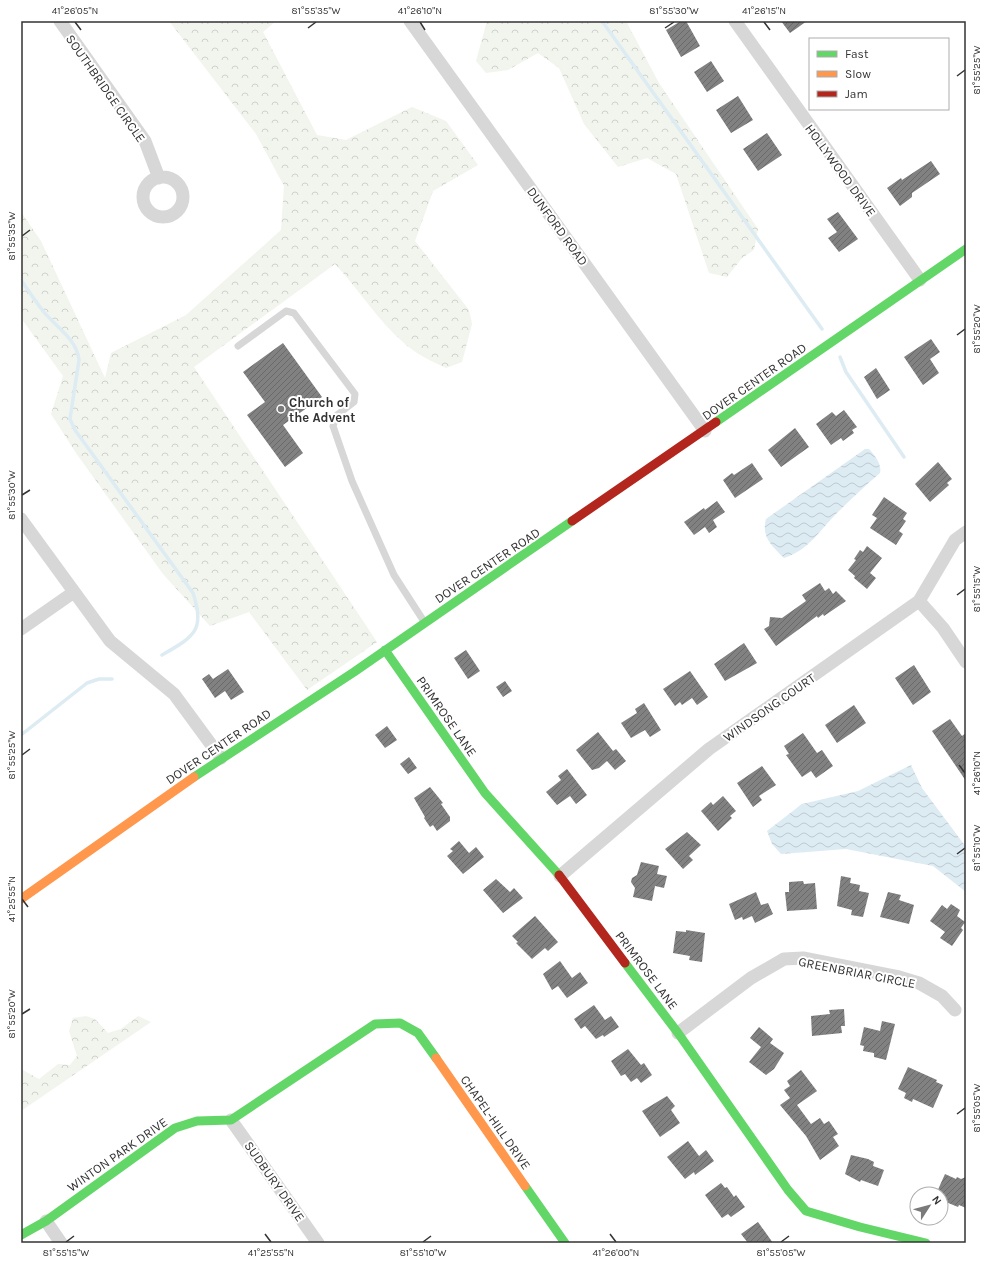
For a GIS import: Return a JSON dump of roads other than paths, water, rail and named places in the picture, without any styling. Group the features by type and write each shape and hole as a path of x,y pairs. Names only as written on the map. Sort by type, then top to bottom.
{"street":[{"name":"SOUTHBRIDGE CIRCLE","path":"60,21 145,141 159,178"},
{"name":"DUNFORD ROAD","path":"410,21 705,431"},
{"name":"HOLLYWOOD DRIVE","path":"735,21 920,280"},
{"name":"DOVER CENTER ROAD","path":"21,900 221,758 354,672 705,431 920,280 966,250"},
{"path":"21,519 110,641 174,694 221,758"},
{"name":"WINDSONG COURT","path":"560,876 709,749 918,601 955,540 966,532"},
{"path":"21,629 74,592"},
{"path":"918,601 943,628 966,662"},
{"name":"PRIMROSE LANE","path":"385,650 485,794 560,876 678,1033 770,1162 788,1190 806,1211 860,1227 926,1243"},
{"name":"GREENBRIAR CIRCLE","path":"678,1033 751,978 784,959 803,958 919,983 942,996 955,1010"},
{"name":"CHAPEL-HILL DRIVE","path":"231,1120 375,1024 400,1023 418,1033 565,1243"},
{"name":"WINTON PARK DRIVE","path":"21,1235 46,1221 175,1128 196,1122 231,1120"},
{"name":"SUDBURY DRIVE","path":"231,1120 318,1243"},
{"path":"46,1221 61,1243"}],"lane":[{"path":"238,346 286,312 294,313 355,394 354,402 337,415 333,426 352,480 394,575 425,623"}],"water":[{"path":"865,449 869,449 878,460 880,473 831,519 814,539 800,550 784,558 766,536 766,519"},
{"path":"911,765 922,788 966,847 966,892 933,866 846,849 781,854 772,844 767,831 802,804 858,791"}],"waterway":[{"path":"602,21 822,329"},
{"path":"21,280 43,311 70,339 77,352 79,360 70,419 75,430 193,593 198,616 197,625 194,632 182,643 162,655"},
{"path":"840,357 846,372 904,457"},
{"path":"21,735 87,683 99,679 112,679"}],"place":[{"name":"Church of the Advent","path":"281,409"}]}
